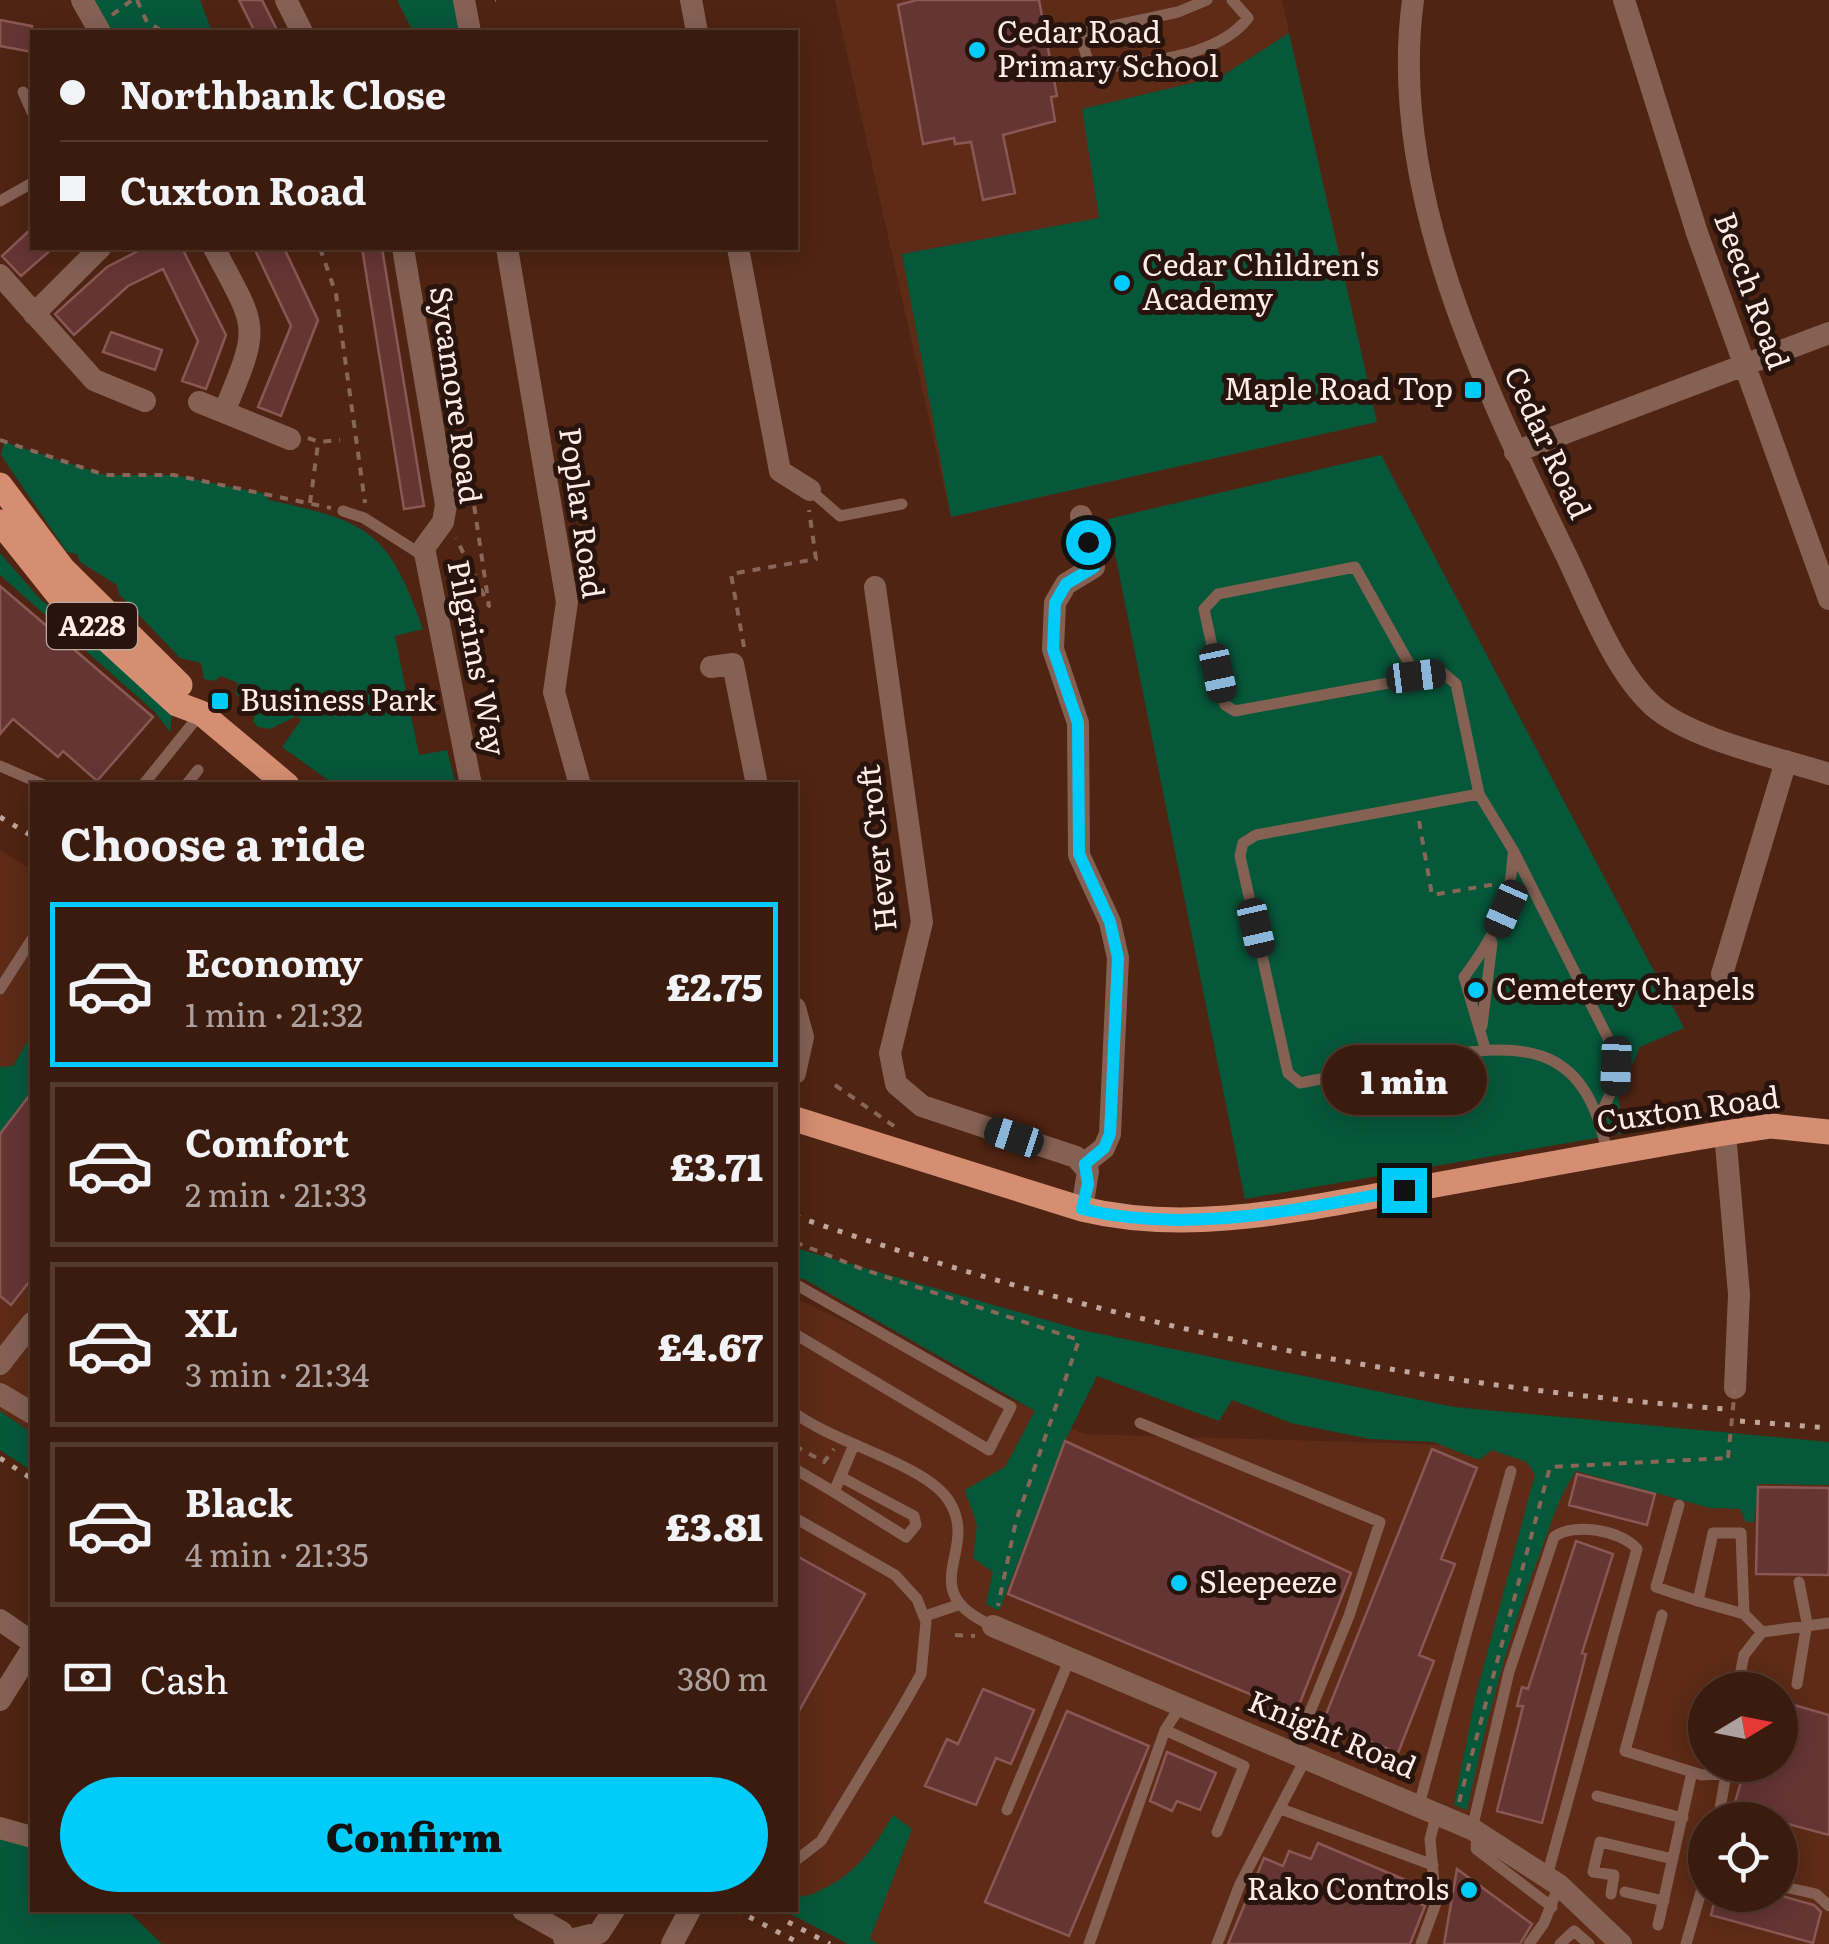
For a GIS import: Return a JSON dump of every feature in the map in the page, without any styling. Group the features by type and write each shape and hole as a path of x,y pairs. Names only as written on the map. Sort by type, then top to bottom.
{"main road":[{"name":"A228","path":"0,485 63,569 188,693 200,713"},
{"name":"A228","path":"0,522 59,596 177,704 200,713 283,782"},
{"name":"Cuxton Road","path":"798,1120 1082,1209 1128,1220 1202,1221 1301,1208 1771,1126 1829,1132"}],"street":[{"path":"82,0 101,25"},
{"path":"286,0 301,30"},
{"path":"464,0 470,30"},
{"path":"691,0 697,30"},
{"name":"Cedar Road","path":"1413,0 1410,78 1422,185 1456,313 1516,452 1596,619 1653,706 1686,726 1829,774"},
{"name":"Beech Road","path":"1624,0 1697,233 1829,599"},
{"path":"34,314 97,250"},
{"path":"215,250 252,327 252,346 224,412"},
{"name":"Sycamore Road","path":"403,250 446,505 440,525 424,550"},
{"name":"Poplar Road","path":"507,250 568,602 554,692 579,782"},
{"path":"738,250 780,471 810,490"},
{"path":"0,275 94,380 145,401"},
{"path":"1516,452 1829,333"},
{"path":"199,402 290,439"},
{"path":"1081,516 1094,567 1066,584 1055,603 1053,649 1078,723 1079,854 1113,929 1118,979 1110,1134 1104,1148 1085,1164 1088,1184 1082,1209"},
{"name":"Pilgrims' Way","path":"424,550 471,782"},
{"name":"Hever Croft","path":"875,587 922,922 890,1053 896,1084 922,1106 1085,1164"},
{"path":"722,666 756,782"},
{"path":"1722,974 1786,761"},
{"path":"798,1018 803,1036 798,1059"},
{"path":"1725,1133 1738,1280 1735,1388"},
{"path":"0,1364 30,1326"},
{"path":"0,1394 30,1412"},
{"path":"0,1620 30,1644"},
{"name":"Knight Road","path":"993,1626 1474,1831 1553,1889 1614,1941"},
{"path":"0,1700 30,1649"},
{"path":"0,1828 30,1836"},
{"path":"527,1912 562,1932 566,1943 598,1934 613,1912"},
{"path":"672,1944 689,1912"}],"lane":[{"path":"1207,0 1178,12 1080,33 1090,68 1200,49 1233,35 1248,18 1232,0"},
{"path":"22,92 30,108"},
{"path":"0,201 30,184"},
{"path":"810,490 840,516 902,504"},
{"path":"344,511 424,550"},
{"path":"1416,676 1355,567 1218,594 1204,609 1226,705 1235,711 1416,676 1444,673 1456,684 1478,794 1513,850 1609,1040 1616,1066 1616,1088 1600,1114"},
{"path":"145,782 200,713"},
{"path":"0,766 37,782"},
{"path":"188,782 198,770"},
{"path":"1478,794 1256,835 1243,843 1240,856 1288,1073 1300,1083 1485,1048 1537,1054 1564,1068 1586,1090 1600,1114 1608,1153"},
{"path":"1485,1048 1482,1026 1492,939 1512,881 1513,850"},
{"path":"1482,1026 1471,1009 1464,977 1492,939"},
{"path":"0,989 30,943"},
{"path":"798,1286 1010,1406 989,1450 798,1336"},
{"path":"798,1416 853,1447 871,1449 938,1489 950,1502 957,1522 950,1581 958,1605 993,1626"},
{"path":"1140,1423 1380,1522 1281,1809 1240,1884 1218,1944"},
{"path":"834,1492 853,1447"},
{"path":"798,1471 904,1536 916,1525 914,1516 841,1477"},
{"path":"1421,1944 1436,1904 1428,1809 1511,1472"},
{"path":"1679,1505 1656,1587 1744,1614 1762,1632"},
{"path":"798,1520 895,1576 917,1599 925,1616 921,1674 821,1842 798,1859"},
{"path":"1474,1831 1509,1672 1554,1537 1564,1529 1580,1528 1630,1542 1636,1549 1553,1889 1529,1944"},
{"path":"1698,1602 1713,1533 1741,1533 1744,1614"},
{"path":"1798,1677 1806,1623 1799,1582"},
{"path":"925,1616 958,1605"},
{"path":"1662,1616 1624,1751 1688,1771"},
{"path":"1741,1672 1744,1654 1762,1632 1806,1623 1829,1623"},
{"path":"1006,1810 1070,1658"},
{"path":"1089,1944 1164,1730 1182,1704"},
{"path":"1164,1730 1244,1766 1217,1832"},
{"path":"1658,1925 1690,1782"},
{"path":"1597,1796 1683,1818"},
{"path":"1281,1809 1433,1865"},
{"path":"1664,1901 1618,1893 1614,1876 1593,1872 1600,1842 1674,1859"},
{"path":"1798,1890 1816,1894 1829,1906"},
{"path":"1686,1944 1695,1912"},
{"path":"1560,1944 1574,1931 1589,1944"}],"path":[{"path":"101,25 134,0 147,22 161,30"},
{"path":"321,250 336,294 368,520"},
{"path":"443,338 458,438 464,437 489,606 452,529"},
{"path":"0,440 106,475 174,475 344,511"},
{"path":"310,503 319,442 340,440"},
{"path":"722,666 742,657 744,644 731,574 816,558 810,490"},
{"path":"1416,807 1432,895 1512,881"},
{"path":"835,1085 895,1124 897,1134"},
{"path":"798,1243 862,1269 1080,1340 1016,1521 993,1626"},
{"path":"1728,1458 1735,1388"},
{"path":"798,1448 826,1462 839,1440"}],"shaded area":[{"name":"Cedar Children's Academy","path":"835,0 1282,0 1377,422 951,517"},
{"path":"0,850 30,869 30,1432 0,1411"},
{"path":"798,1299 1084,1434 1829,1456 1829,1944 878,1944 798,1895"}],"green space":[{"path":"93,0 200,0 211,30 108,30"},
{"path":"397,0 456,0 462,30 412,30"},
{"name":"Cedar Children's Academy","path":"1289,33 1377,422 951,517 902,254 1099,218 1082,109 1222,76"},
{"path":"4,442 105,475 174,475 266,494 269,500 331,516 371,536 398,571 423,629 395,636 419,755 447,750 455,782 331,782 282,747 301,720 297,716 270,729 258,727 253,721 256,712 235,693 238,683 221,676 214,681 204,679 201,663 180,658 119,594 117,585 80,562 77,554 67,552 1,455"},
{"path":"1381,455 1684,1028 1640,1047 1618,1098 1625,1133 1245,1199 1108,519"},
{"path":"0,553 39,598 173,708 170,732 155,712 0,575"},
{"path":"30,1037 30,1095 0,1134 0,1067 13,1066"},
{"path":"798,1249 1081,1330 1454,1407 1829,1442 1829,1485 1758,1484 1754,1522 1746,1522 1740,1509 1710,1508 1576,1471 1555,1512 1517,1618 1467,1810 1454,1805 1475,1699 1535,1475 1527,1462 1492,1450 1479,1460 1434,1442 1370,1439 1291,1423 1232,1400 1219,1421 1097,1376 1065,1441 999,1611 986,1604 993,1572 973,1558 977,1525 965,1490 1005,1467 1035,1411 798,1278"},
{"path":"0,1411 30,1432 30,1470 0,1450"},
{"path":"893,1815 912,1829 870,1939 878,1944 848,1944 787,1912 798,1912 798,1894 804,1897 820,1891 846,1875 875,1843"},
{"path":"0,1833 30,1842 30,1912 129,1912 162,1944 0,1944"}],"building":[{"path":"239,0 262,0 277,30 254,30"},
{"name":"Cedar Road Primary School","path":"917,0 1039,0 1057,96 1051,97 1055,121 1003,135 1015,193 983,200 971,142 955,144 954,138 923,144 898,5"},
{"path":"0,20 32,26 30,52 0,46"},
{"path":"30,230 30,250 51,250 21,276 2,256"},
{"path":"140,250 183,250 226,335 206,389 182,381 198,341 163,269 128,286 74,335 55,314 107,267"},
{"path":"255,250 285,250 318,320 281,416 258,407 291,326"},
{"path":"362,250 382,250 424,506 404,509"},
{"path":"111,332 162,350 155,370 103,352"},
{"path":"0,586 153,717 97,781 63,751 58,757 13,719 0,734"},
{"path":"30,1095 30,1281 11,1305 0,1296 0,1134"},
{"name":"Sleepeeze","path":"1065,1441 1351,1573 1296,1713 1008,1594"},
{"path":"1432,1449 1477,1468 1441,1559 1455,1564 1419,1655 1434,1661 1398,1753 1323,1722"},
{"path":"1577,1474 1655,1494 1647,1525 1569,1505"},
{"path":"1758,1487 1829,1488 1829,1575 1756,1574"},
{"path":"1576,1541 1613,1554 1582,1653 1586,1654 1542,1823 1497,1811 1523,1706 1517,1706 1522,1687 1528,1689"},
{"path":"798,1557 865,1594 798,1713"},
{"path":"983,1689 1034,1710 1011,1764 996,1758 976,1805 925,1786 947,1739 958,1744"},
{"path":"1798,1706 1829,1715 1829,1835 1798,1827 1798,1802 1735,1802 1741,1782 1798,1782"},
{"path":"1067,1711 1149,1746 1069,1936 985,1902"},
{"path":"1167,1752 1216,1773 1200,1810 1177,1801 1172,1811 1150,1801"},
{"path":"1318,1843 1410,1882 1403,1897 1425,1906 1410,1944 1228,1944 1264,1858 1283,1866 1289,1851 1311,1859"},
{"name":"Rako Controls","path":"1457,1869 1532,1924 1520,1944 1444,1944"},
{"path":"1798,1901 1814,1905 1821,1912 1813,1943 1711,1915 1798,1912"}],"railway":[{"path":"0,817 30,835"},
{"path":"798,1217 1025,1288 1254,1344 1485,1383 1725,1409"},
{"path":"1740,1421 1829,1428"},
{"path":"0,1458 30,1478"},
{"path":"740,1912 801,1944"},
{"path":"788,1922 830,1944"}],"place":[{"name":"Cedar Road Primary School","path":"977,50"},
{"name":"Cedar Children's Academy","path":"1122,283"},
{"name":"Maple Road Top","path":"1473,390"},
{"name":"Business Park","path":"220,701"},
{"name":"Cemetery Chapels","path":"1476,990"},
{"name":"Sleepeeze","path":"1179,1583"},
{"name":"Rako Controls","path":"1469,1890"}],"route":[{"path":"1088,542 1094,567 1066,584 1055,603 1053,649 1078,723 1079,854 1113,929 1118,958 1110,1134 1104,1148 1085,1164 1088,1184 1082,1209 1128,1220 1202,1221 1404,1190"}]}
